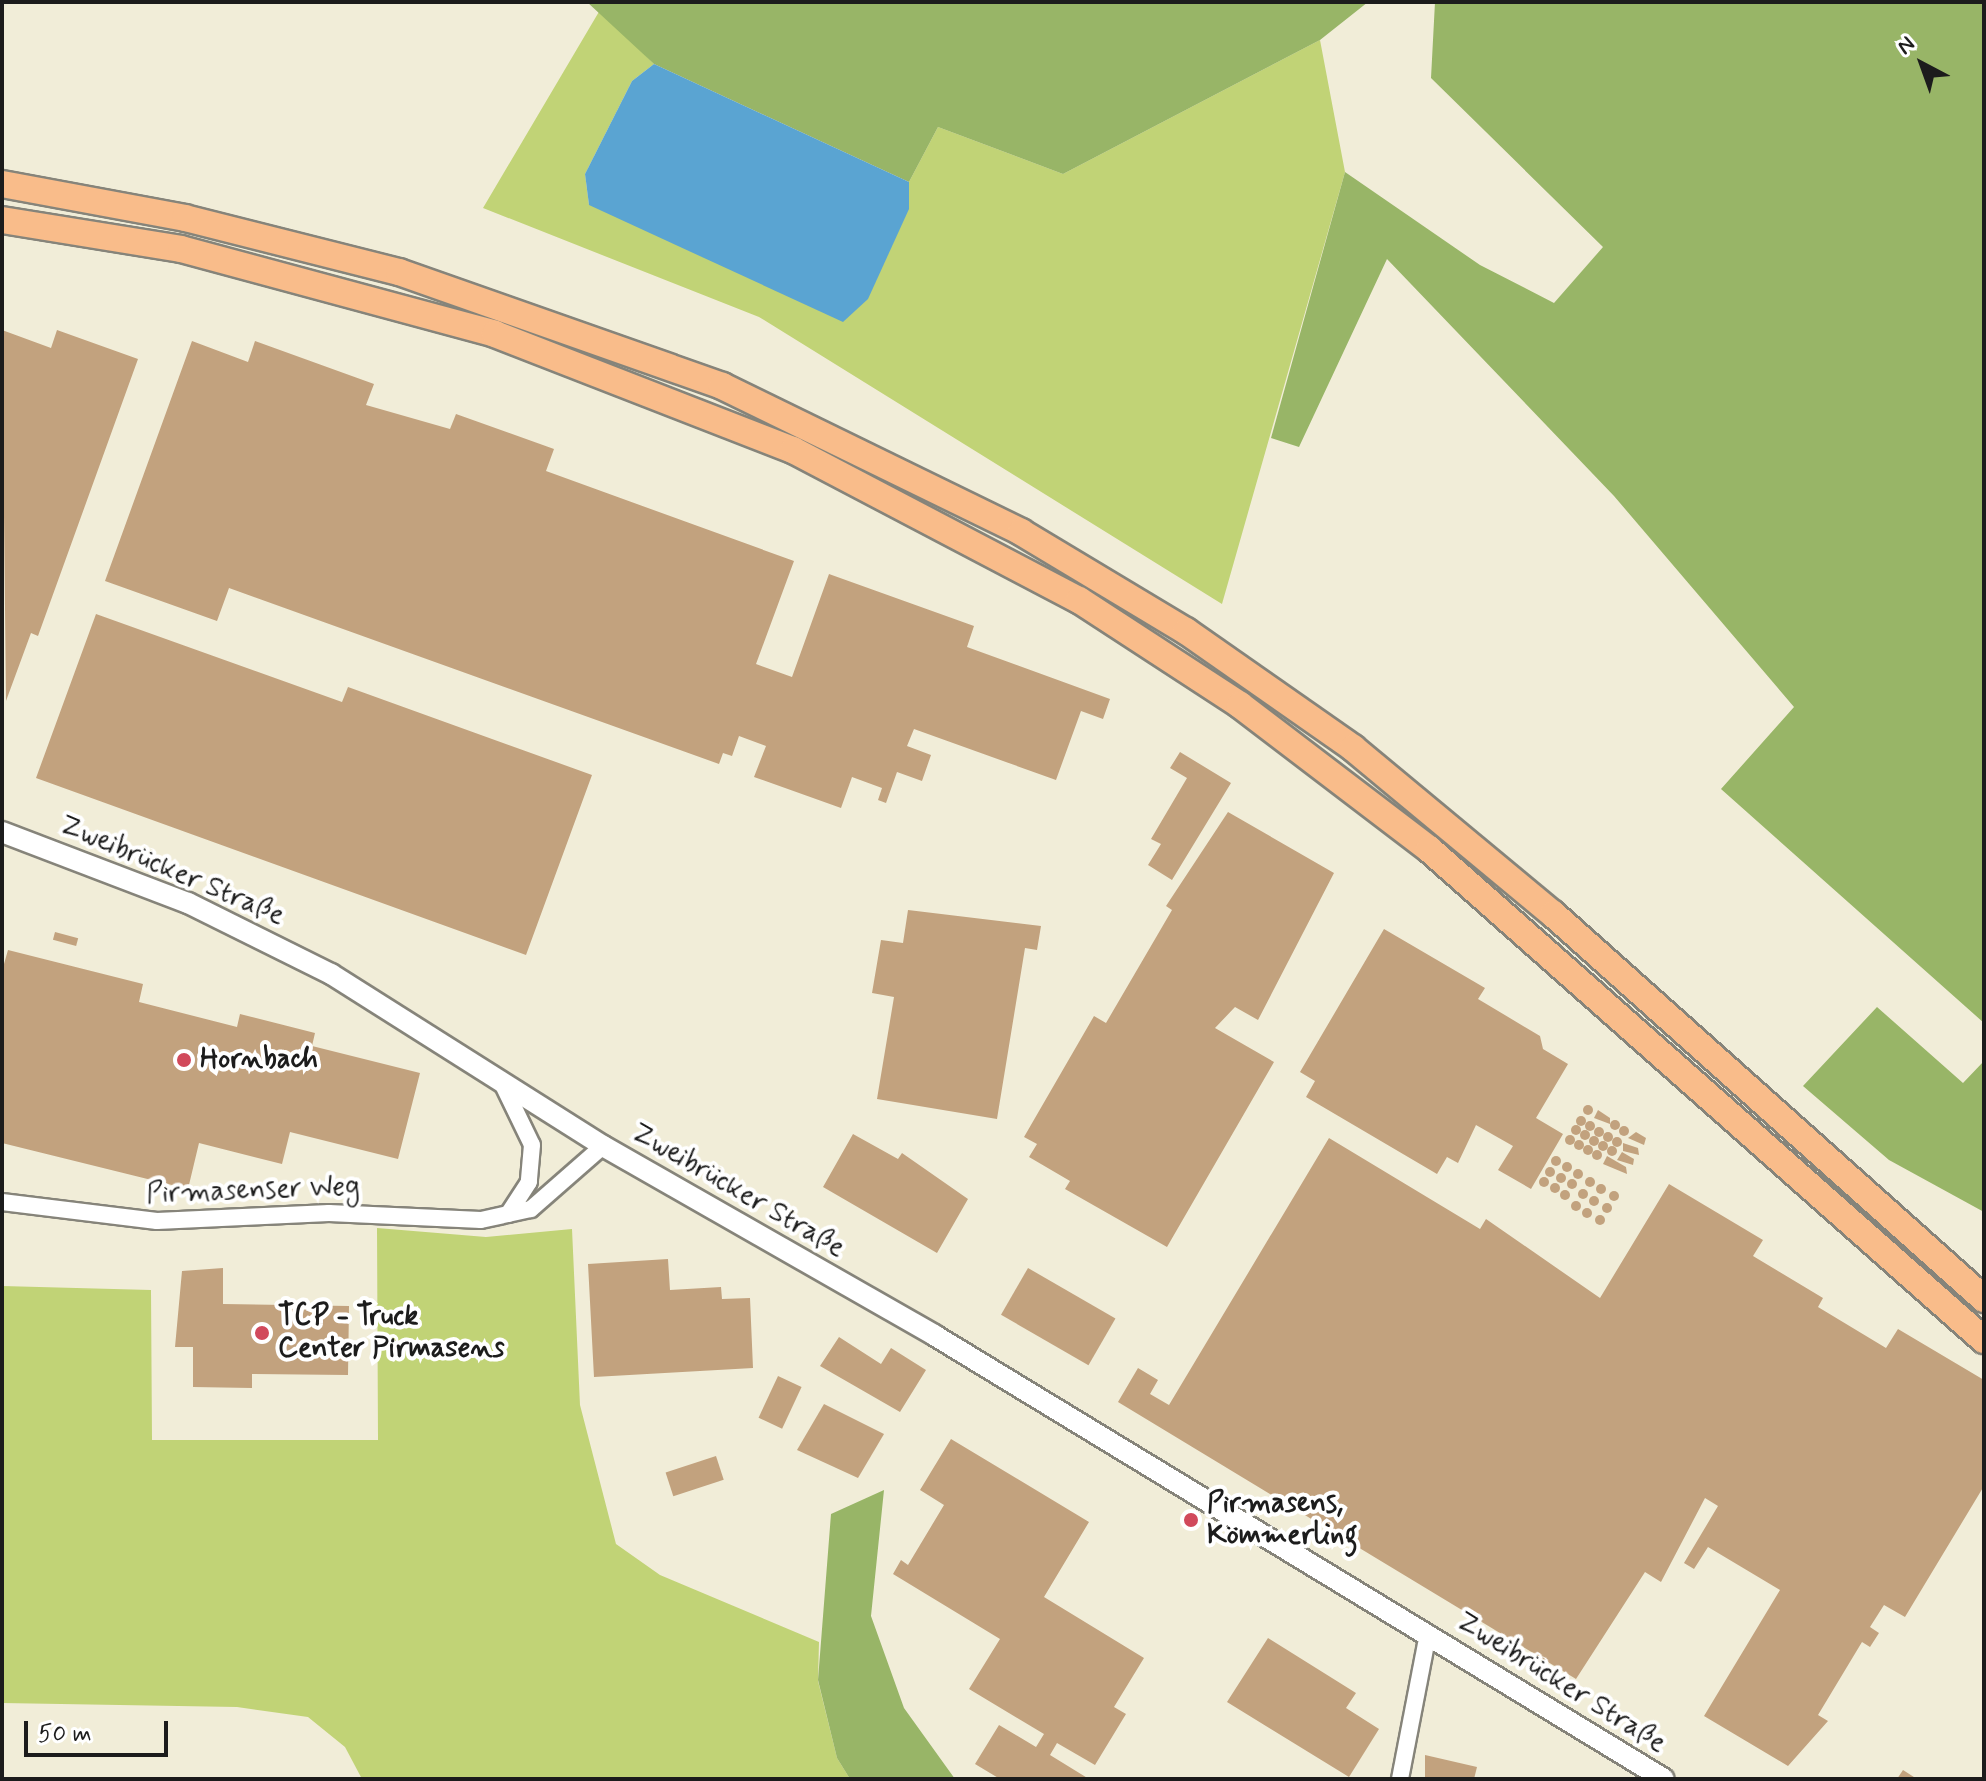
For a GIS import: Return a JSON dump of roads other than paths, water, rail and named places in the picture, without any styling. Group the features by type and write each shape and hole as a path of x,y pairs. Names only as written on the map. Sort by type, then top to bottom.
{"highway":[{"path":"2,184 185,218 399,272 722,386 1021,532 1186,631 1353,748 1553,914 1984,1299"},
{"path":"2,220 181,249 495,334 793,450 1079,600 1240,705 1429,849 1984,1340"}],"street":[{"name":"Zweibrücker Straße","path":"2,832 266,940 603,1146 1428,1634 1664,1779"},
{"path":"501,1083 532,1145 529,1182 506,1216"},
{"name":"Pirmasenser Weg","path":"2,1202 157,1221 313,1213 506,1216 555,1194 603,1146"},
{"name":"Zweibrücker Straße","path":"1400,1779 1428,1634"}],"water":[{"path":"654,64 909,182 909,209 868,299 843,322 589,205 585,174 632,81"}],"place":[{"name":"Hornbach","path":"184,1060"},
{"name":"TCP - Truck Center Pirmasens","path":"262,1333"},
{"name":"Pirmasens, Kömmerling","path":"1191,1520"}]}
